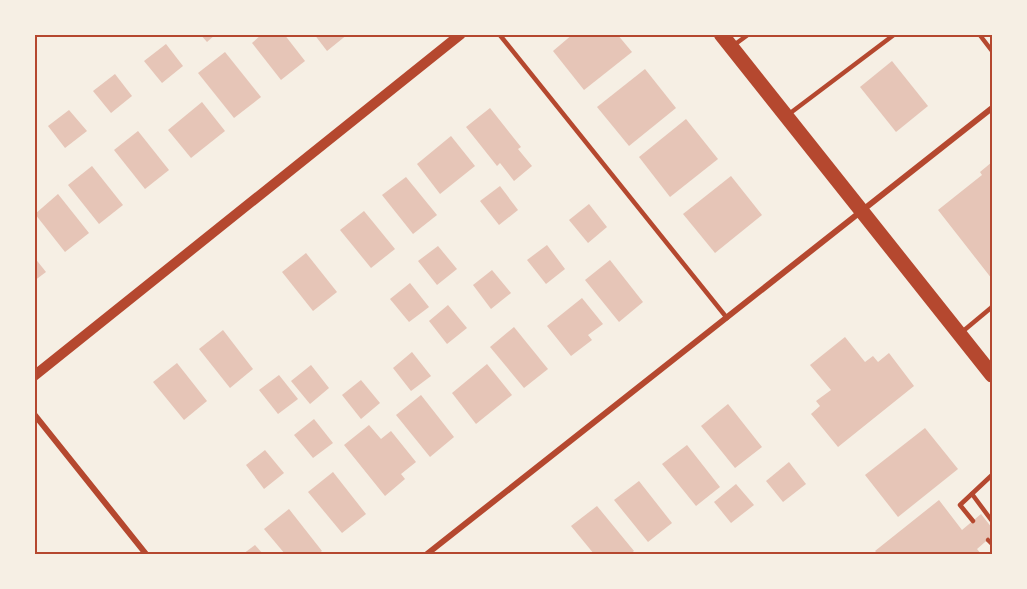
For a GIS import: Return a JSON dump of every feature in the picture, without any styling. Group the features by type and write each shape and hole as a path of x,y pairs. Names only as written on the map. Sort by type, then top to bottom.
{"main road":[{"path":"721,34 993,375"}],"street":[{"path":"34,376 462,34"},
{"path":"427,555 993,108"},
{"path":"34,414 146,555"}],"lane":[{"path":"499,34 727,318"},
{"path":"731,47 749,34"},
{"path":"786,116 895,34"},
{"path":"979,34 993,51"},
{"path":"959,334 993,307"},
{"path":"973,521 960,505 993,475"},
{"path":"972,494 993,521"},
{"path":"988,540 993,544"}],"building":[{"path":"200,34 216,34 207,42"},
{"path":"262,34 284,34 305,61 281,80 252,43"},
{"path":"314,34 348,34 327,51"},
{"path":"573,34 617,34 632,52 584,90 553,51"},
{"path":"166,44 183,66 162,83 144,61"},
{"path":"225,52 261,97 234,118 198,73"},
{"path":"892,61 928,106 896,132 860,87"},
{"path":"645,69 676,108 629,146 597,107"},
{"path":"115,74 132,96 111,113 93,91"},
{"path":"202,102 225,131 191,158 168,130"},
{"path":"490,108 521,147 518,149 532,166 514,181 500,163 497,166 466,127"},
{"path":"69,110 87,131 65,148 48,126"},
{"path":"686,119 718,159 670,197 639,157"},
{"path":"138,131 169,170 145,189 114,150"},
{"path":"451,136 475,166 440,194 417,164"},
{"path":"992,162 992,279 938,210 982,175 980,172"},
{"path":"92,166 123,205 99,224 68,185"},
{"path":"731,176 762,215 715,253 683,214"},
{"path":"406,177 437,215 413,234 382,195"},
{"path":"500,186 518,210 499,225 480,201"},
{"path":"58,194 89,233 65,252 35,214"},
{"path":"589,204 607,227 588,243 569,220"},
{"path":"364,211 395,249 371,268 340,230"},
{"path":"547,245 565,269 546,284 527,260"},
{"path":"438,246 457,269 437,285 418,261"},
{"path":"306,253 337,292 313,311 282,272"},
{"path":"34,257 46,272 34,281"},
{"path":"610,260 643,302 619,322 585,280"},
{"path":"492,270 511,293 491,309 473,285"},
{"path":"410,283 429,307 409,322 390,299"},
{"path":"582,298 603,324 588,335 592,340 571,356 547,326"},
{"path":"448,305 467,328 447,344 429,321"},
{"path":"514,327 548,369 524,388 490,347"},
{"path":"223,330 253,369 230,388 199,349"},
{"path":"845,337 865,362 873,356 878,362 889,353 914,386 838,447 811,414 820,406 816,401 831,390 810,365"},
{"path":"412,352 431,376 411,391 393,368"},
{"path":"177,363 207,401 184,420 153,382"},
{"path":"487,364 512,395 476,424 452,393"},
{"path":"311,365 329,388 310,404 291,381"},
{"path":"279,375 298,399 278,414 259,390"},
{"path":"361,380 380,403 361,419 342,395"},
{"path":"421,395 454,437 430,457 396,415"},
{"path":"728,404 762,447 735,468 701,426"},
{"path":"314,419 333,443 313,458 294,435"},
{"path":"369,425 381,439 391,431 416,462 401,474 405,479 385,496 344,445"},
{"path":"925,428 958,469 898,517 865,475"},
{"path":"687,445 720,487 696,506 662,464"},
{"path":"265,450 284,473 264,489 246,465"},
{"path":"789,462 806,484 783,502 766,481"},
{"path":"333,472 366,514 342,533 308,492"},
{"path":"639,481 672,523 648,542 614,500"},
{"path":"736,484 754,505 731,523 714,502"},
{"path":"939,500 962,530 981,514 992,528 992,536 977,549 981,554 878,554 875,551"},
{"path":"597,506 634,551 630,554 594,554 571,526"},
{"path":"289,509 322,551 318,554 285,554 264,529"},
{"path":"255,545 263,554 243,554"}]}
